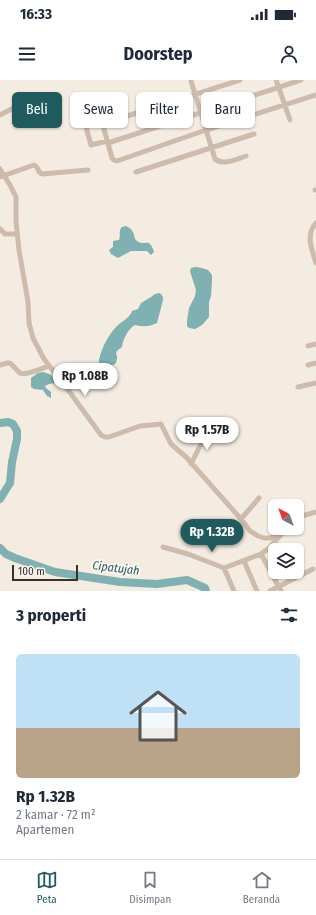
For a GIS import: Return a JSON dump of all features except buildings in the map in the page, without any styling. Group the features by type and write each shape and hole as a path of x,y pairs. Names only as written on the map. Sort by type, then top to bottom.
{"street":[{"path":"128,116 240,80"},
{"path":"276,80 290,120"},
{"path":"87,128 91,145 108,142 301,80"},
{"path":"191,82 216,159 220,162 230,161 246,156"},
{"path":"103,128 112,158 117,161 206,130 316,95"},
{"path":"0,115 12,108"},
{"path":"136,172 254,134"},
{"path":"2,176 34,165 42,174 88,170"},
{"path":"0,169 2,176 10,185 16,197 17,234 28,302 29,323 39,350 49,366 102,435 109,437 140,426 160,423 168,440 241,519 250,531 264,538 281,535"},
{"path":"316,223 312,230 310,239 316,264"},
{"path":"0,229 5,234 17,234"},
{"path":"308,346 316,344"},
{"path":"0,365 10,363 22,373 49,366"},
{"path":"308,366 316,363"},
{"path":"298,387 316,383"},
{"path":"191,464 207,432"},
{"path":"241,519 259,498"},
{"path":"304,515 316,512"},
{"path":"163,547 188,554 224,568 262,554 281,535"},
{"path":"262,554 280,589"},
{"path":"244,561 257,591"},
{"path":"224,568 234,591"},
{"path":"304,572 313,569"},
{"path":"270,591 280,589 291,579"}],"water":[{"path":"126,226 132,230 137,241 140,243 150,244 154,252 151,255 147,251 131,251 118,258 111,254 109,250 113,247 113,241 119,240 122,227"},
{"path":"195,267 208,270 212,275 212,281 209,302 209,317 202,325 195,329 187,326 187,321 189,308 195,296 196,290 190,271 191,268"},
{"path":"159,293 163,297 163,300 157,323 146,326 135,325 130,329 123,341 122,347 116,352 116,363 109,369 106,379 102,379 99,373 99,359 109,337 117,326 130,316 132,311 138,309 141,303"},
{"path":"43,372 54,377 56,381 55,383 45,386 51,392 51,398 47,396 43,390 34,389 31,387 31,378 38,373"}],"waterway":[{"name":"Cipatujah","path":"0,423 8,422 13,424 17,431 10,483 0,499"},
{"name":"Cipatujah","path":"0,548 6,554 15,558 55,572 120,582 157,584 187,580 205,588 206,591"}]}
